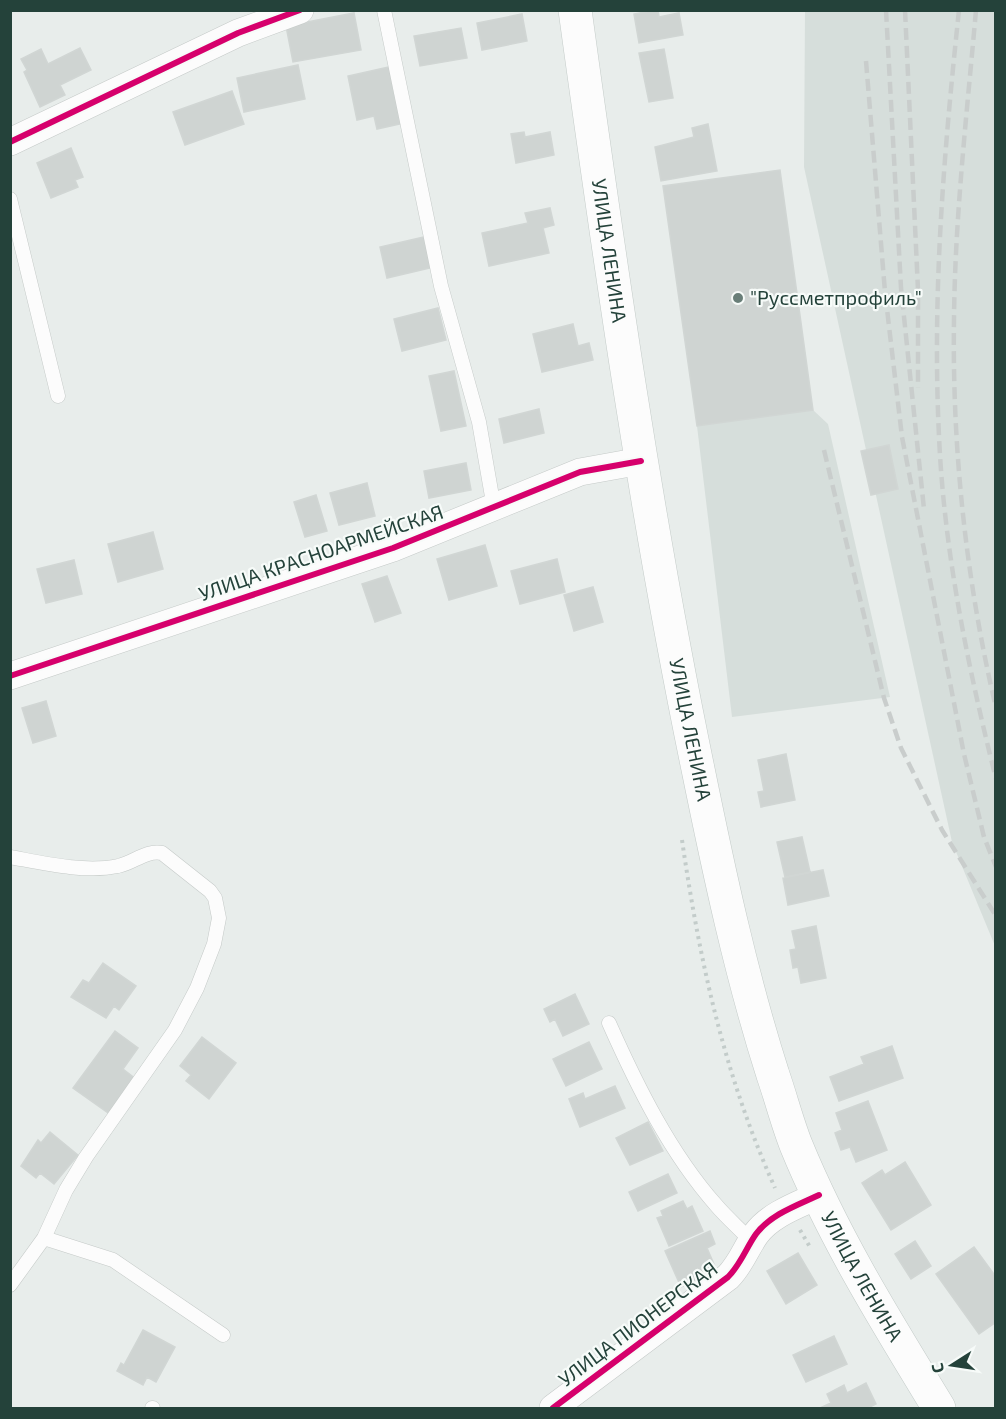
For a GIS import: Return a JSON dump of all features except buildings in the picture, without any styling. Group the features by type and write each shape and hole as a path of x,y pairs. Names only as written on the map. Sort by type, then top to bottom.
{"main road":[{"name":"УЛИЦА ЛЕНИНА","path":"575,10 641,461 681,688 731,922 764,1046 796,1143 819,1195 879,1311 939,1408"}],"street":[{"path":"10,142 238,33 300,10"},
{"name":"УЛИЦА КРАСНОАРМЕЙСКАЯ","path":"10,676 393,548 580,472 641,461"},
{"name":"УЛИЦА ПИОНЕРСКАЯ","path":"553,1408 728,1277 738,1267 751,1241 765,1224 776,1216 819,1195"}],"lane":[{"path":"384,10 441,286 478,422 494,508"},
{"path":"10,198 58,396"},
{"path":"10,857 98,867 118,866 143,855 162,853 210,891 219,918 216,937 197,988 175,1030 66,1190 44,1238 10,1285"},
{"path":"609,1023 640,1087 683,1161 716,1206 751,1241"},
{"path":"44,1238 113,1260 223,1335"}],"shaded area":[{"path":"805,11 995,11 995,946 952,842 804,167"},
{"path":"813,410 828,424 890,697 732,717 697,426"}],"railway":[{"path":"886,10 901,288 924,509"},
{"path":"905,10 918,290 918,388"},
{"path":"959,10 938,276 939,436 946,523 959,609 996,779"},
{"path":"976,10 957,242 954,368 958,466 963,515 976,612 996,708"},
{"path":"866,61 885,292 902,437 964,754 984,837 996,867"},
{"path":"824,450 884,698 901,748 942,830 996,916"}],"cycle path":[{"path":"10,142 238,33 300,10"},
{"path":"10,676 393,548 580,472 641,461"},
{"path":"553,1408 728,1277 756,1234 769,1221 819,1195"}],"place":[{"name":"\"Руссметпрофиль\"","path":"738,298"}]}
